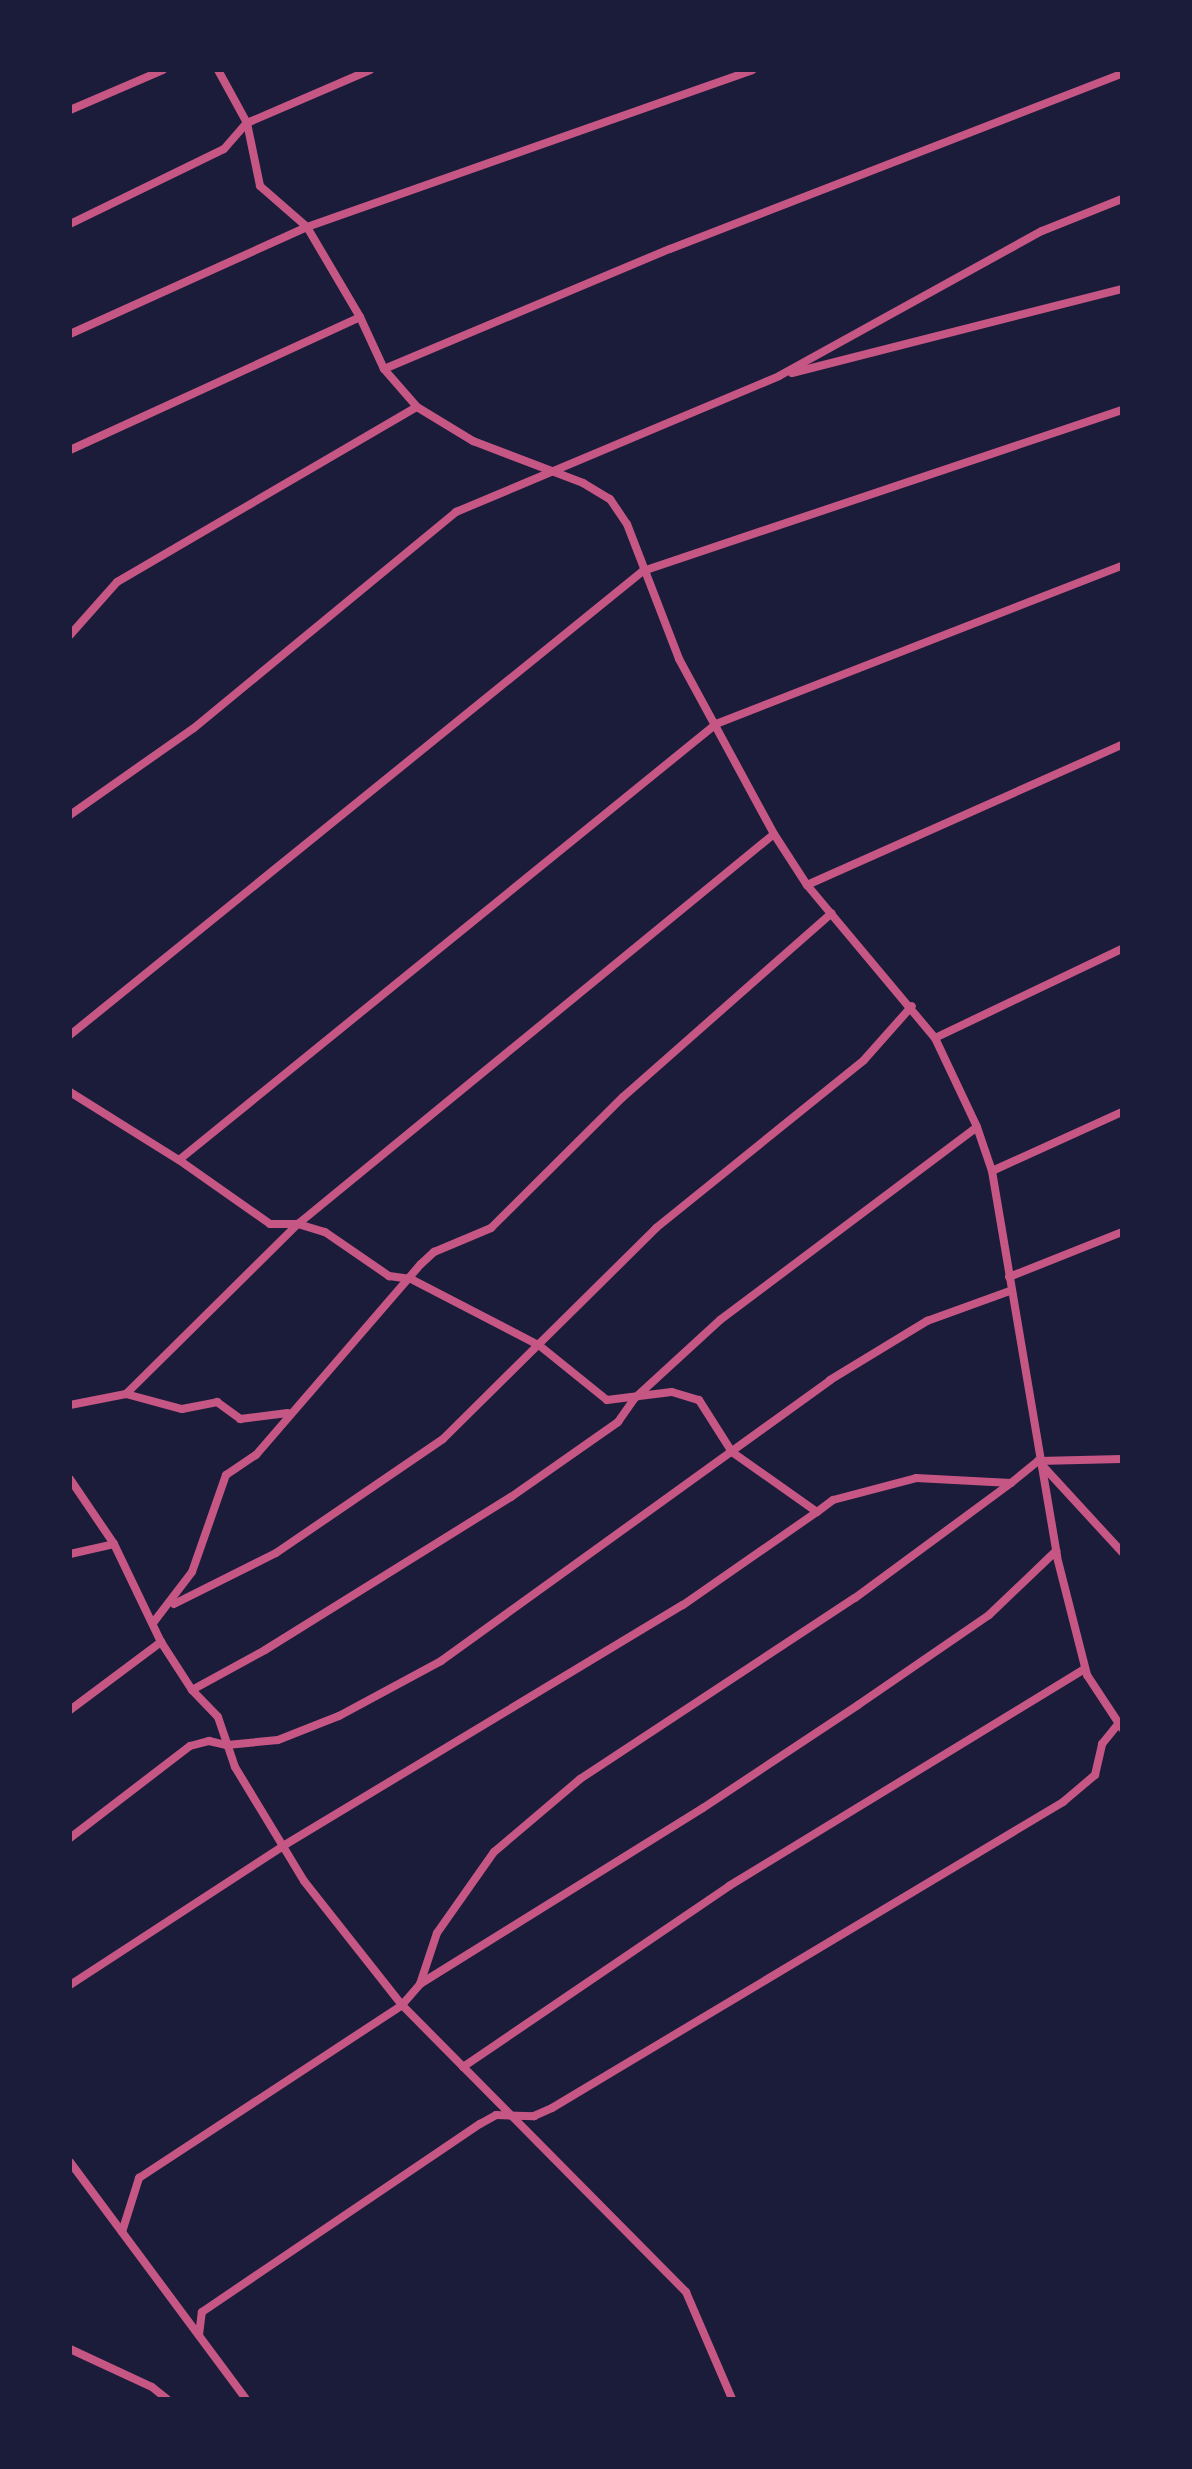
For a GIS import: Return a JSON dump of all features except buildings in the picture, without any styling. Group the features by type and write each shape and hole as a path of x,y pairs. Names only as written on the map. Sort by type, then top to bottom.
{"street":[{"path":"70,110 163,70"},
{"path":"199,2335 202,2312 235,2287 496,2114 534,2116 552,2108 1063,1802 1096,1775 1102,1744 1120,1725 1086,1669 1056,1551 992,1171 977,1127 935,1038 807,885 774,834 679,659 627,524 610,498 583,483 546,473 473,441 416,408 384,369 360,316 307,227 260,186 247,123 218,70"},
{"path":"70,224 224,148 247,123 370,70"},
{"path":"70,334 307,227 752,70"},
{"path":"384,369 706,235 1122,74"},
{"path":"70,815 194,728 456,512 779,376 1042,231 1122,199"},
{"path":"779,376 1122,289"},
{"path":"70,450 360,316"},
{"path":"70,636 116,582 416,408"},
{"path":"70,1035 644,571 1122,410"},
{"path":"180,1160 716,724 1122,566"},
{"path":"807,885 1122,745"},
{"path":"126,1394 298,1224 774,834"},
{"path":"153,1624 170,1606 199,1558 226,1475 256,1456 288,1413 434,1252 491,1228 624,1097 832,913"},
{"path":"935,1038 1122,949"},
{"path":"170,1606 276,1553 442,1439 656,1228 864,1060 912,1006"},
{"path":"70,1092 180,1160 270,1224 298,1224 326,1232 389,1276 411,1279 540,1346 607,1400 672,1392 699,1400 732,1452 818,1512"},
{"path":"992,1171 1122,1112"},
{"path":"192,1690 265,1650 511,1497 618,1422 635,1398 720,1320 977,1127"},
{"path":"1008,1277 1122,1232"},
{"path":"70,1838 190,1746 209,1741 227,1745 278,1740 441,1661 830,1380 927,1321 1010,1291"},
{"path":"70,1405 126,1394 182,1409 217,1402 240,1419 288,1413"},
{"path":"420,1984 437,1933 494,1852 566,1791 855,1598 1038,1460 1122,1458"},
{"path":"1038,1460 1122,1552"},
{"path":"70,1985 284,1846 683,1605 832,1500 916,1478 1011,1482"},
{"path":"70,1479 114,1544 161,1642 192,1690 218,1717 235,1767 304,1881 402,2005 686,2292 732,2399"},
{"path":"70,1554 114,1544"},
{"path":"122,2232 139,2178 402,2005 420,1984 703,1808 858,1705 989,1615 1056,1551"},
{"path":"70,1710 161,1642"},
{"path":"463,2066 730,1886 1086,1669"},
{"path":"70,2162 246,2399"},
{"path":"70,2349 167,2399"}]}
